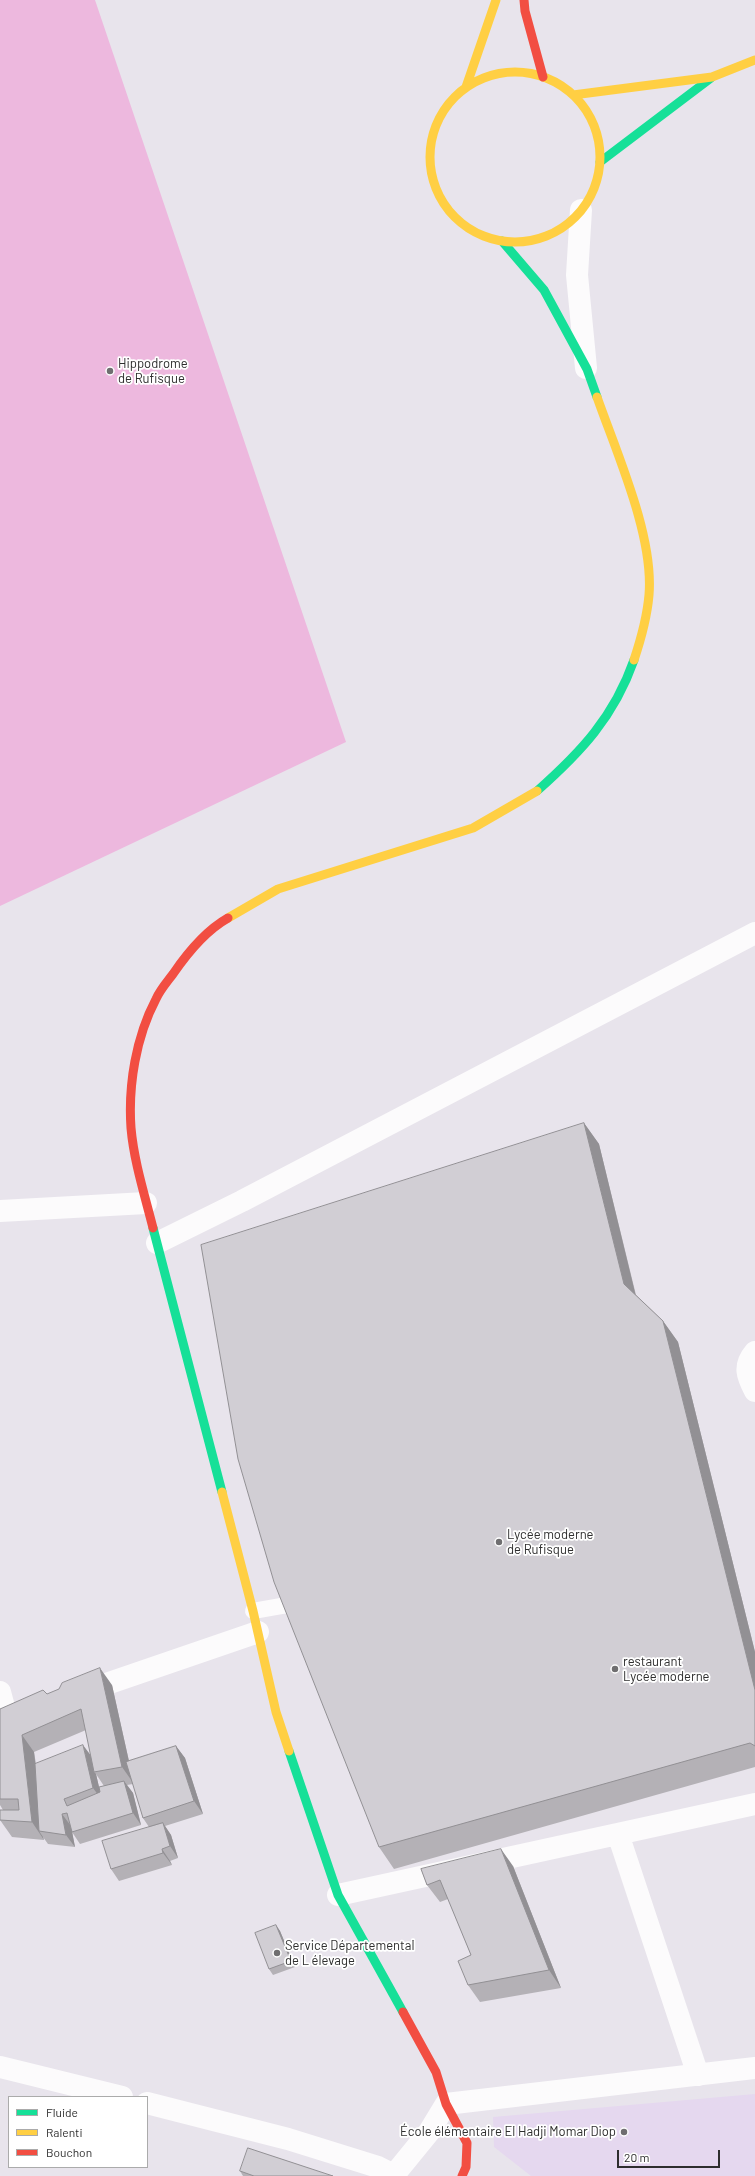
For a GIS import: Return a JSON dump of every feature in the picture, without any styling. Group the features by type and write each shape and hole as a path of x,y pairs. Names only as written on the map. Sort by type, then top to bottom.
{"street":[{"path":"466,87 496,0"},
{"path":"524,0 525,11 543,76"},
{"path":"573,95 712,77 755,60"},
{"path":"508,72 543,76 558,84 573,95 584,108 593,124 598,143 600,162 596,181 589,199 581,210 563,227 546,236 524,242 502,241 480,234 461,223 446,206 435,186 430,165 431,142 438,121 449,102 466,87 486,77 508,72"},
{"path":"600,162 712,77"},
{"path":"581,210 577,275 587,369"},
{"path":"462,2176 466,2166 467,2143 446,2104 436,2072 338,1895 276,1712 253,1611 146,1203 131,1128 132,1080 139,1040 156,998 185,956 216,925 278,889 473,828 531,796 572,760 603,723 628,677 643,634 649,594 648,553 629,485 587,369 544,290 502,241"},
{"path":"157,1243 242,1201 755,933"},
{"path":"0,1211 146,1203"},
{"path":"755,1352 750,1358 747,1376 755,1391"},
{"path":"66,1698 258,1632"},
{"path":"0,1692 3,1719 29,1710"},
{"path":"338,1895 755,1804"},
{"path":"618,1834 698,2075"},
{"path":"0,2067 118,2096"},
{"path":"446,2104 755,2068"},
{"path":"148,2103 288,2139 378,2167 395,2176 429,2132 446,2104"}],"lane":[{"path":"253,1611 288,1603 317,1600"}],"shaded area":[{"name":"Hippodrome de Rufisque","path":"0,0 95,0 346,742 0,906"},
{"name":"École élémentaire El Hadji Momar Diop","path":"755,2094 755,2176 531,2176 494,2147 493,2117"}],"building":[{"name":"Lycée moderne de Rufisque","path":"584,1123 624,1284 663,1321 755,1690 755,1746 750,1743 379,1847 274,1582 238,1459 201,1245"},
{"path":"100,1668 122,1767 94,1772 81,1709 22,1735 32,1822 0,1820 0,1810 19,1810 18,1799 0,1799 0,1709 43,1690 47,1694 59,1689 62,1683"},
{"path":"83,1745 93,1788 64,1799 67,1806 100,1792 99,1787 124,1781 133,1813 72,1832 67,1813 62,1814 66,1835 39,1831 35,1764"},
{"path":"176,1746 194,1801 143,1818 126,1762"},
{"path":"163,1823 170,1846 162,1849 163,1853 111,1869 102,1841"},
{"path":"501,1849 549,1970 468,1985 458,1961 471,1955 440,1880 427,1885 421,1869"},
{"name":"Service Départemental de L élevage","path":"276,1925 291,1961 269,1969 255,1933"},
{"path":"248,2148 333,2176 254,2176 240,2171"}],"traffic: fast":[{"path":"600,162 711,78"},
{"path":"502,241 544,290 587,369 597,397"},
{"path":"537,791 582,747 606,716 617,699 634,660"},
{"path":"153,1228 222,1492"},
{"path":"289,1751 338,1895 403,2012"}],"traffic: slow":[{"path":"466,87 496,0"},
{"path":"573,95 712,77 755,60"},
{"path":"515,72 540,76 555,82 575,97 590,117 598,140 600,157 596,182 590,197 575,217 555,232 532,240 515,242 490,238 475,232 455,217 440,197 432,174 430,157 434,132 440,117 455,97 475,82 498,74 515,72"},
{"path":"597,397 624,469 640,521 646,547 649,572 649,595 647,612 634,660"},
{"path":"228,918 278,889 473,828 537,791"},
{"path":"222,1492 253,1611 276,1712 289,1751"}],"traffic: jam":[{"path":"524,0 525,11 543,77"},
{"path":"153,1228 137,1166 131,1128 130,1112 132,1078 139,1045 149,1014 162,989 185,958 204,936 228,918"},
{"path":"403,2012 436,2072 446,2104 467,2143 466,2167 462,2176"}],"place":[{"name":"Hippodrome de Rufisque","path":"110,371"},
{"name":"Lycée moderne de Rufisque","path":"499,1542"},
{"name":"restaurant Lycée moderne","path":"615,1669"},
{"name":"Service Départemental de L élevage","path":"277,1953"},
{"name":"École élémentaire El Hadji Momar Diop","path":"624,2132"}]}
